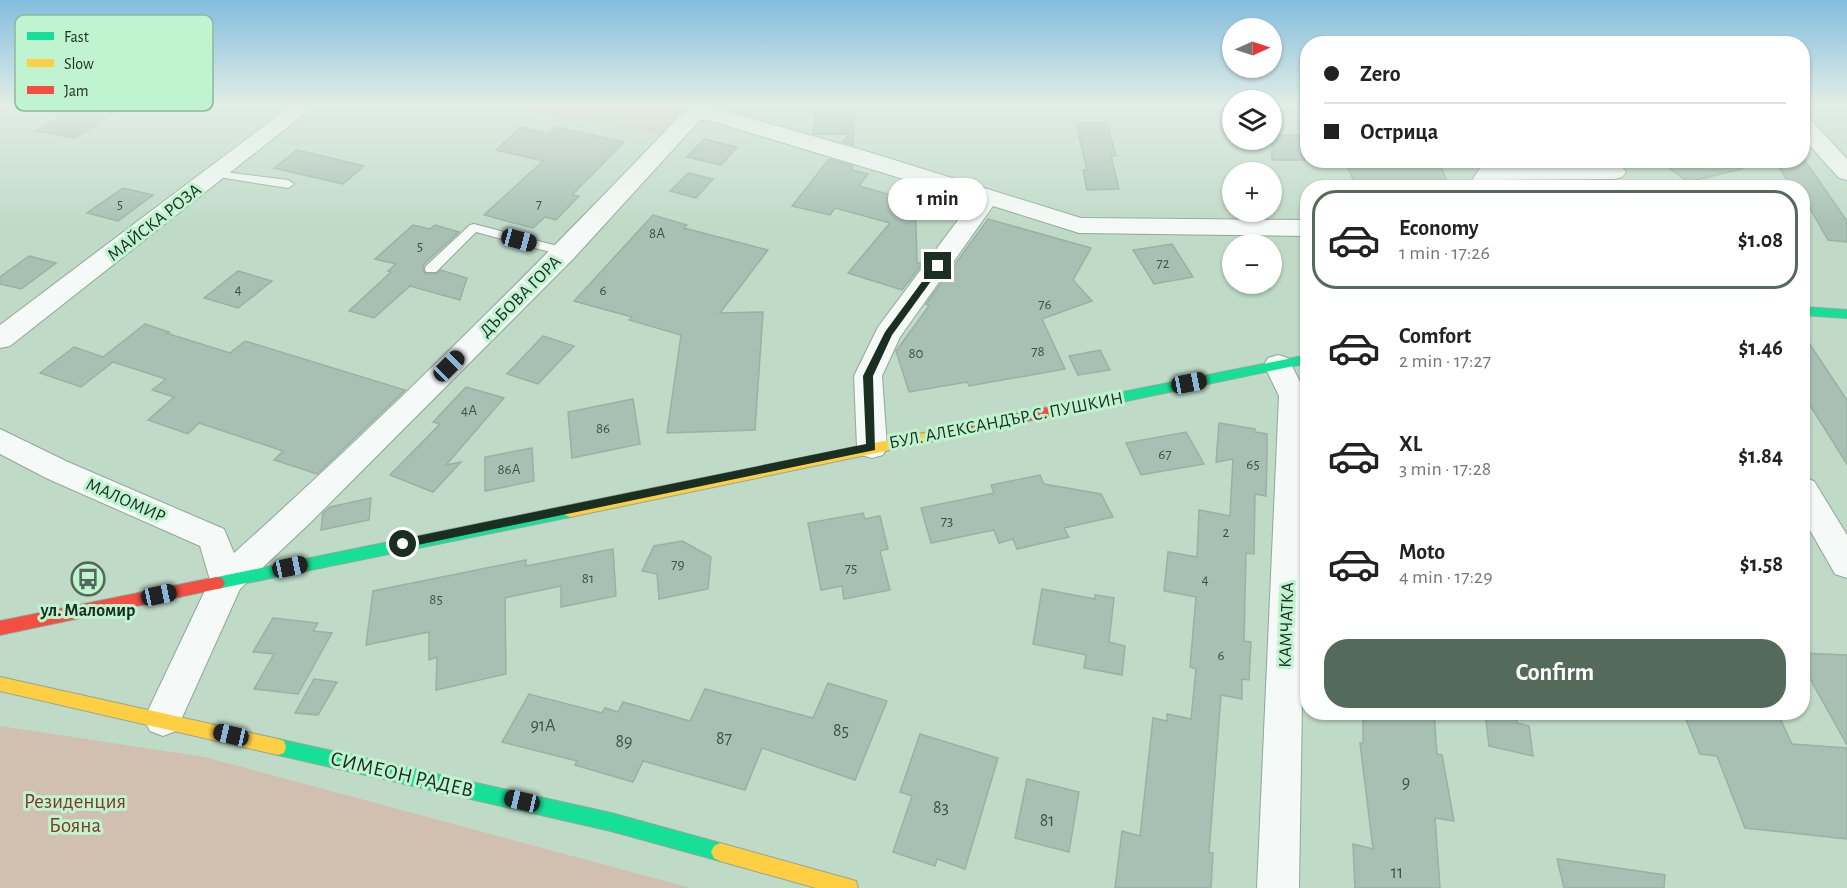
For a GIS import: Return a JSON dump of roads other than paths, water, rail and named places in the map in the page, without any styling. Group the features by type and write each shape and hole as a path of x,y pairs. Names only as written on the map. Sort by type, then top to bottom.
{"main road":[{"path":"1810,311 1847,314"},
{"name":"БУЛ. АЛЕКСАНДЪР С. ПУШКИН","path":"0,628 1293,362"},
{"name":"СИМЕОН РАДЕВ","path":"0,684 611,822 849,888"}],"street":[{"name":"МАЙСКА РОЗА","path":"0,339 253,145"},
{"name":"ДЪБОВА ГОРА","path":"227,580 300,513 565,252 664,145"},
{"path":"822,145 1078,225 1300,228"},
{"path":"1821,145 1847,173"},
{"path":"1483,180 1488,173 1615,173"},
{"path":"872,447 868,376 888,334 987,198"},
{"name":"КАМЧАТКА","path":"1278,888 1293,362"},
{"name":"МАЛОМИР","path":"0,440 57,470 213,538 227,580"},
{"path":"1810,502 1847,564"},
{"path":"163,719 227,580"}],"lane":[{"path":"216,174 288,184"},
{"path":"430,269 474,228 565,252"}],"place":[{"name":"ул. Маломир","path":"88,579"}],"park label":[{"name":"Резиденция Бояна","path":"75,813"}]}
